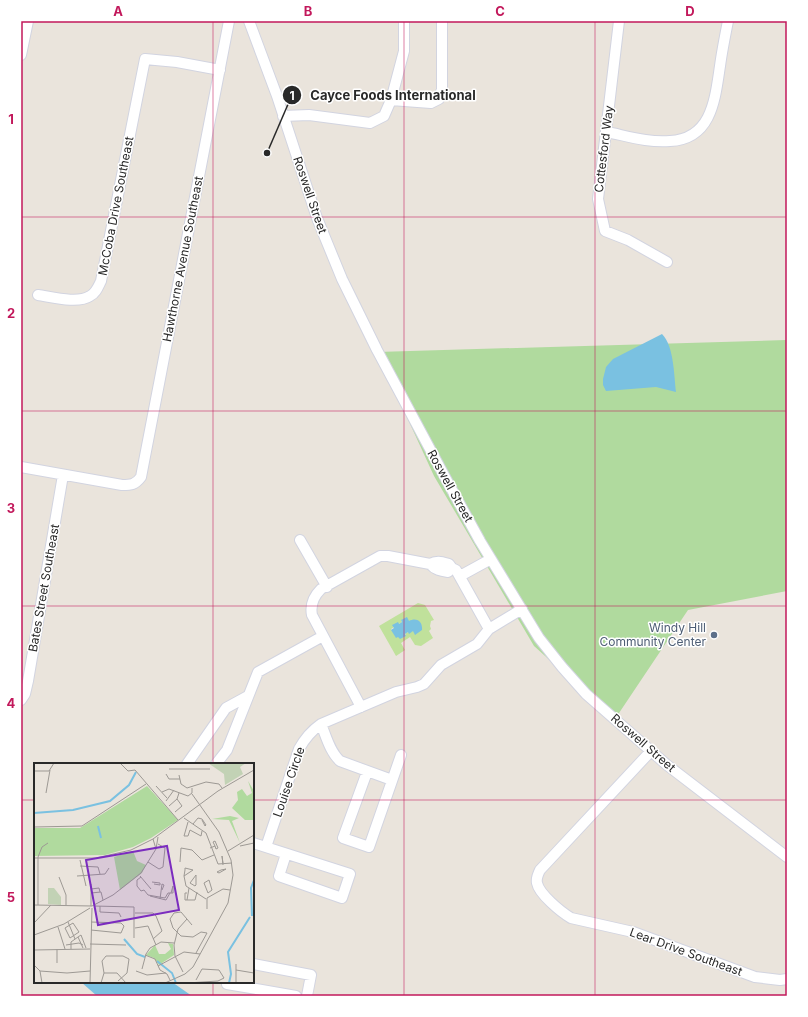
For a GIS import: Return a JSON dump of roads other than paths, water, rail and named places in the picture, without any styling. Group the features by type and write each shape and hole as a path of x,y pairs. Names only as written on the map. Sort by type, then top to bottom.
{"street":[{"path":"21,55 28,21"},
{"name":"Roswell Street","path":"249,21 283,116 316,218 342,279 397,387 491,559 539,638 586,694 651,751 787,857"},
{"path":"283,116 309,115 370,123 384,116 391,100 404,51 404,21"},
{"path":"391,100 431,103 439,99 442,89 442,21"},
{"name":"Cottesford Way","path":"619,21 598,199 605,231 628,240 666,262"},
{"path":"607,132 670,142 683,140 702,128 709,116 716,94 728,21"},
{"name":"Hawthorne Avenue Southeast","path":"63,475 111,484 130,485 137,482 143,470 155,399 230,23"},
{"name":"McCoba Drive Southeast","path":"38,295 73,300 85,299 96,291 101,281 145,60 176,62 220,70"},
{"path":"21,468 63,475"},
{"name":"Bates Street Southeast","path":"21,700 25,694 28,681 63,475"},
{"path":"300,540 327,586"},
{"path":"361,707 312,615 311,606 316,595 327,586 380,556 388,556 430,564 434,569 445,572 448,572 452,568 456,570 460,576 489,629"},
{"path":"460,576 491,559"},
{"name":"Louise Circle","path":"266,847 299,749 307,735 321,724 396,692 424,684 441,665 477,644 489,629 522,609"},
{"path":"217,763 227,750 258,672 323,636"},
{"path":"188,763 226,708 248,696"},
{"path":"321,724 328,743 336,758 344,764 392,780"},
{"name":"Lear Drive Southeast","path":"651,751 540,870 536,882 540,890 544,896 570,918 639,934 755,977 775,980 787,979"},
{"path":"367,772 343,838 369,846 401,754"},
{"path":"254,843 350,874 342,898 279,876 286,854"},
{"path":"254,964 311,974 308,996"},
{"path":"227,983 296,996"}],"water":[{"path":"662,334 666,339 671,353 676,392 656,387 606,391 603,385 603,379 606,367 613,359"},
{"path":"407,617 409,621 414,619 420,622 422,630 415,635 413,631 409,634 408,632 405,634 406,636 400,639 398,637 396,638 391,630 394,628 392,625 398,622 399,624 402,622 401,620"},
{"path":"82,983 173,983 192,996 97,996"}],"place":[{"name":"Cayce Foods International","path":"267,153"},
{"name":"Windy Hill Community Center","path":"714,635"}]}
